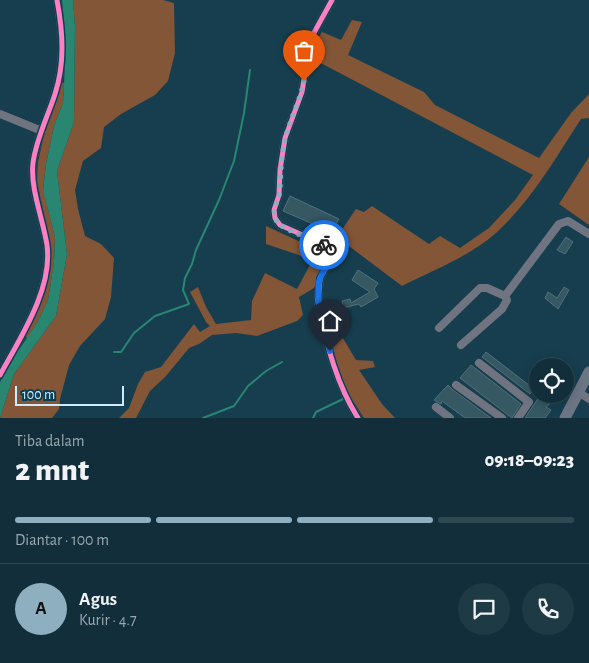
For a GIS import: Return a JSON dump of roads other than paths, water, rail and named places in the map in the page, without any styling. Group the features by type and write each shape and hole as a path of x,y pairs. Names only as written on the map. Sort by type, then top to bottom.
{"street":[{"path":"0,374 36,305 47,274 47,246 33,170 34,154 57,88 62,61 62,37 58,0"},
{"path":"332,0 310,40 302,92 285,138 280,170 280,190 274,213 280,225 325,245 330,252 330,261 320,278 319,308 335,368 358,418"},
{"path":"0,114 42,131"},
{"path":"461,346 502,309 506,300 505,296 559,224 568,221 589,234"},
{"path":"439,328 480,288 487,288 505,296"},
{"path":"479,363 529,402 518,418"},
{"path":"565,418 589,372"},
{"path":"456,385 502,418"},
{"path":"578,392 589,399"},
{"path":"436,407 450,418"}],"waterway":[{"path":"114,352 121,352 134,333 155,316 189,304 183,290 185,278 234,161 244,113 250,70"},
{"path":"203,418 234,406 248,386 266,371 282,362"},
{"path":"313,418 316,412 343,399"}]}
